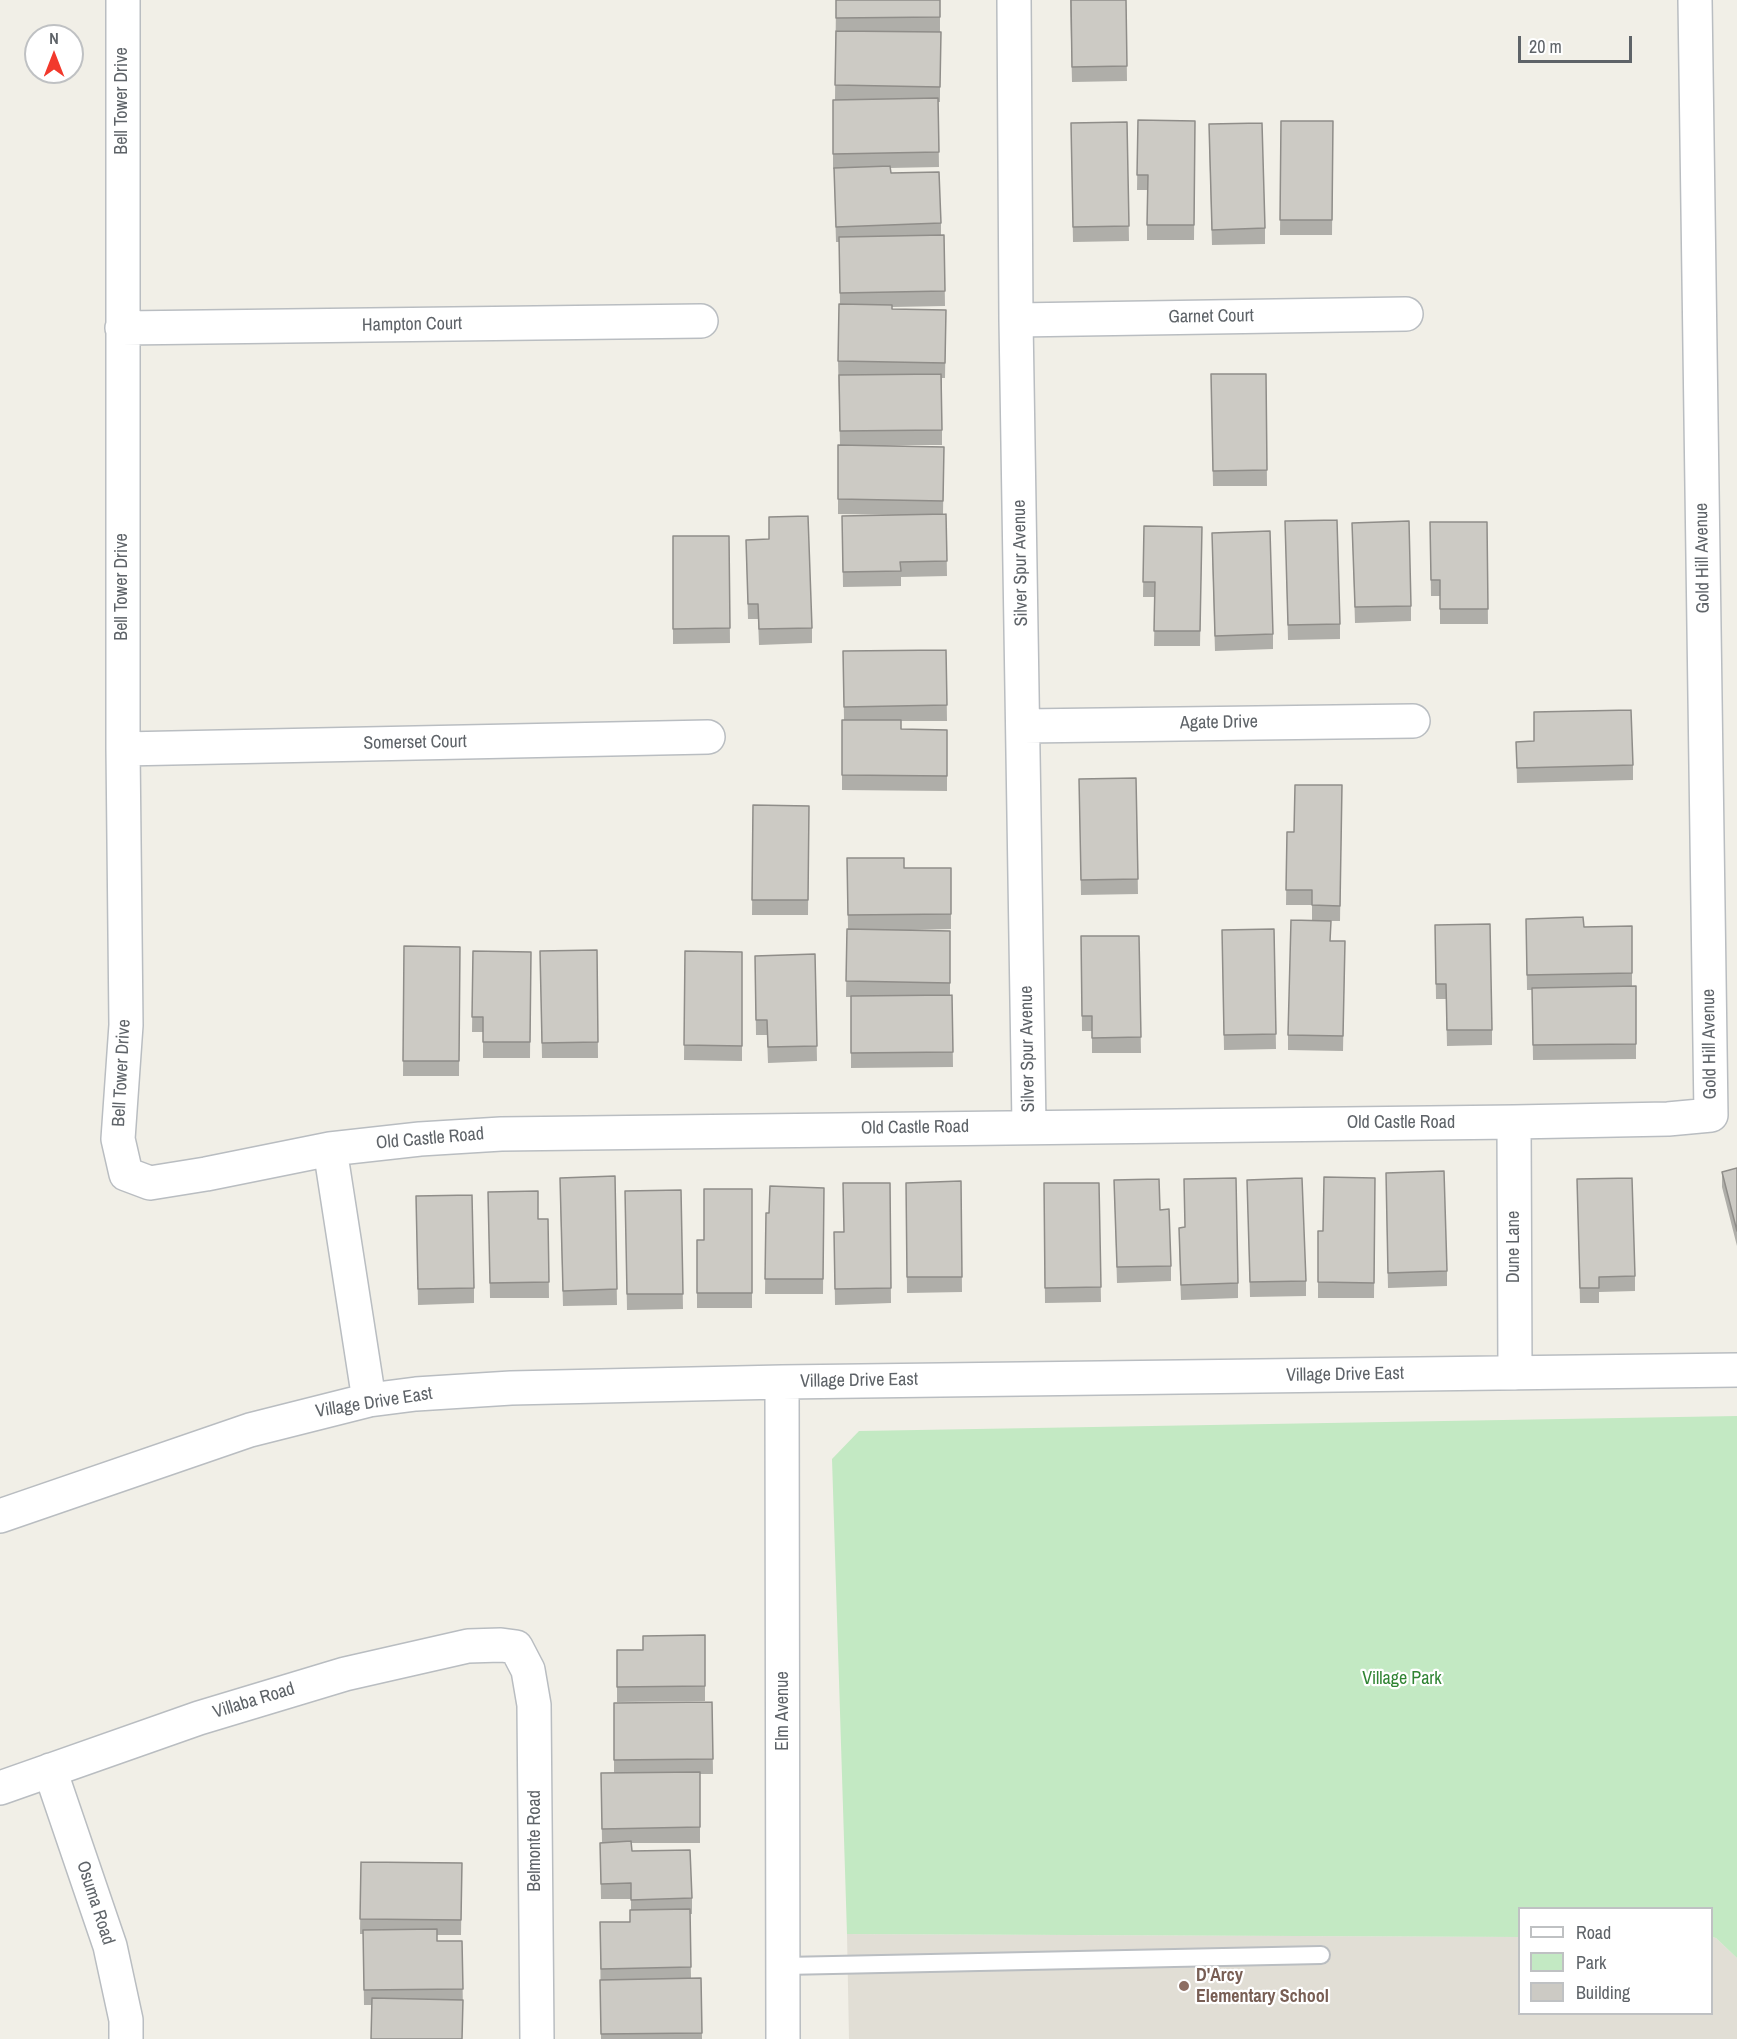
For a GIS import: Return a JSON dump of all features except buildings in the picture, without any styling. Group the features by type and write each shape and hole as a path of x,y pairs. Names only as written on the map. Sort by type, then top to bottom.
{"street":[{"name":"Bell Tower Drive","path":"123,0 123,749 126,1025 118,1139 126,1174"},
{"name":"Silver Spur Avenue","path":"1014,0 1016,320 1029,1125"},
{"name":"Gold Hill Avenue","path":"1695,0 1711,1115"},
{"name":"Garnet Court","path":"1016,320 1406,314"},
{"name":"Hampton Court","path":"122,328 701,321"},
{"name":"Agate Drive","path":"1024,726 1413,721"},
{"name":"Somerset Court","path":"123,749 708,737"},
{"name":"Old Castle Road","path":"126,1174 150,1183 176,1180 330,1149 501,1134 1029,1125 1514,1122 1668,1119 1711,1115"},
{"name":"Dune Lane","path":"1514,1122 1515,1373"},
{"path":"330,1149 369,1400"},
{"name":"Village Drive East","path":"0,1516 250,1430 369,1400 416,1394 511,1388 782,1383 1737,1370"},
{"name":"Elm Avenue","path":"782,1383 783,2039"},
{"name":"Villaba Road","path":"0,1788 199,1718 345,1674 468,1647 501,1645 516,1647"},
{"name":"Belmonte Road","path":"516,1647 528,1670 534,1705 537,2039"},
{"name":"Osuma Road","path":"50,1770 110,1946 122,2002 126,2039"}],"lane":[{"path":"784,1966 1321,1955"}],"shaded area":[{"name":"D'Arcy Elementary School","path":"847,1934 1518,1937 1518,2015 1713,2015 1713,1937 1737,1958 1737,2039 849,2039"}],"green space":[{"name":"Village Park","path":"1737,1416 1737,1958 1713,1937 1713,1907 1518,1907 1518,1937 847,1934 832,1459 859,1431"}],"place":[{"name":"D'Arcy Elementary School","path":"1184,1986"}]}
